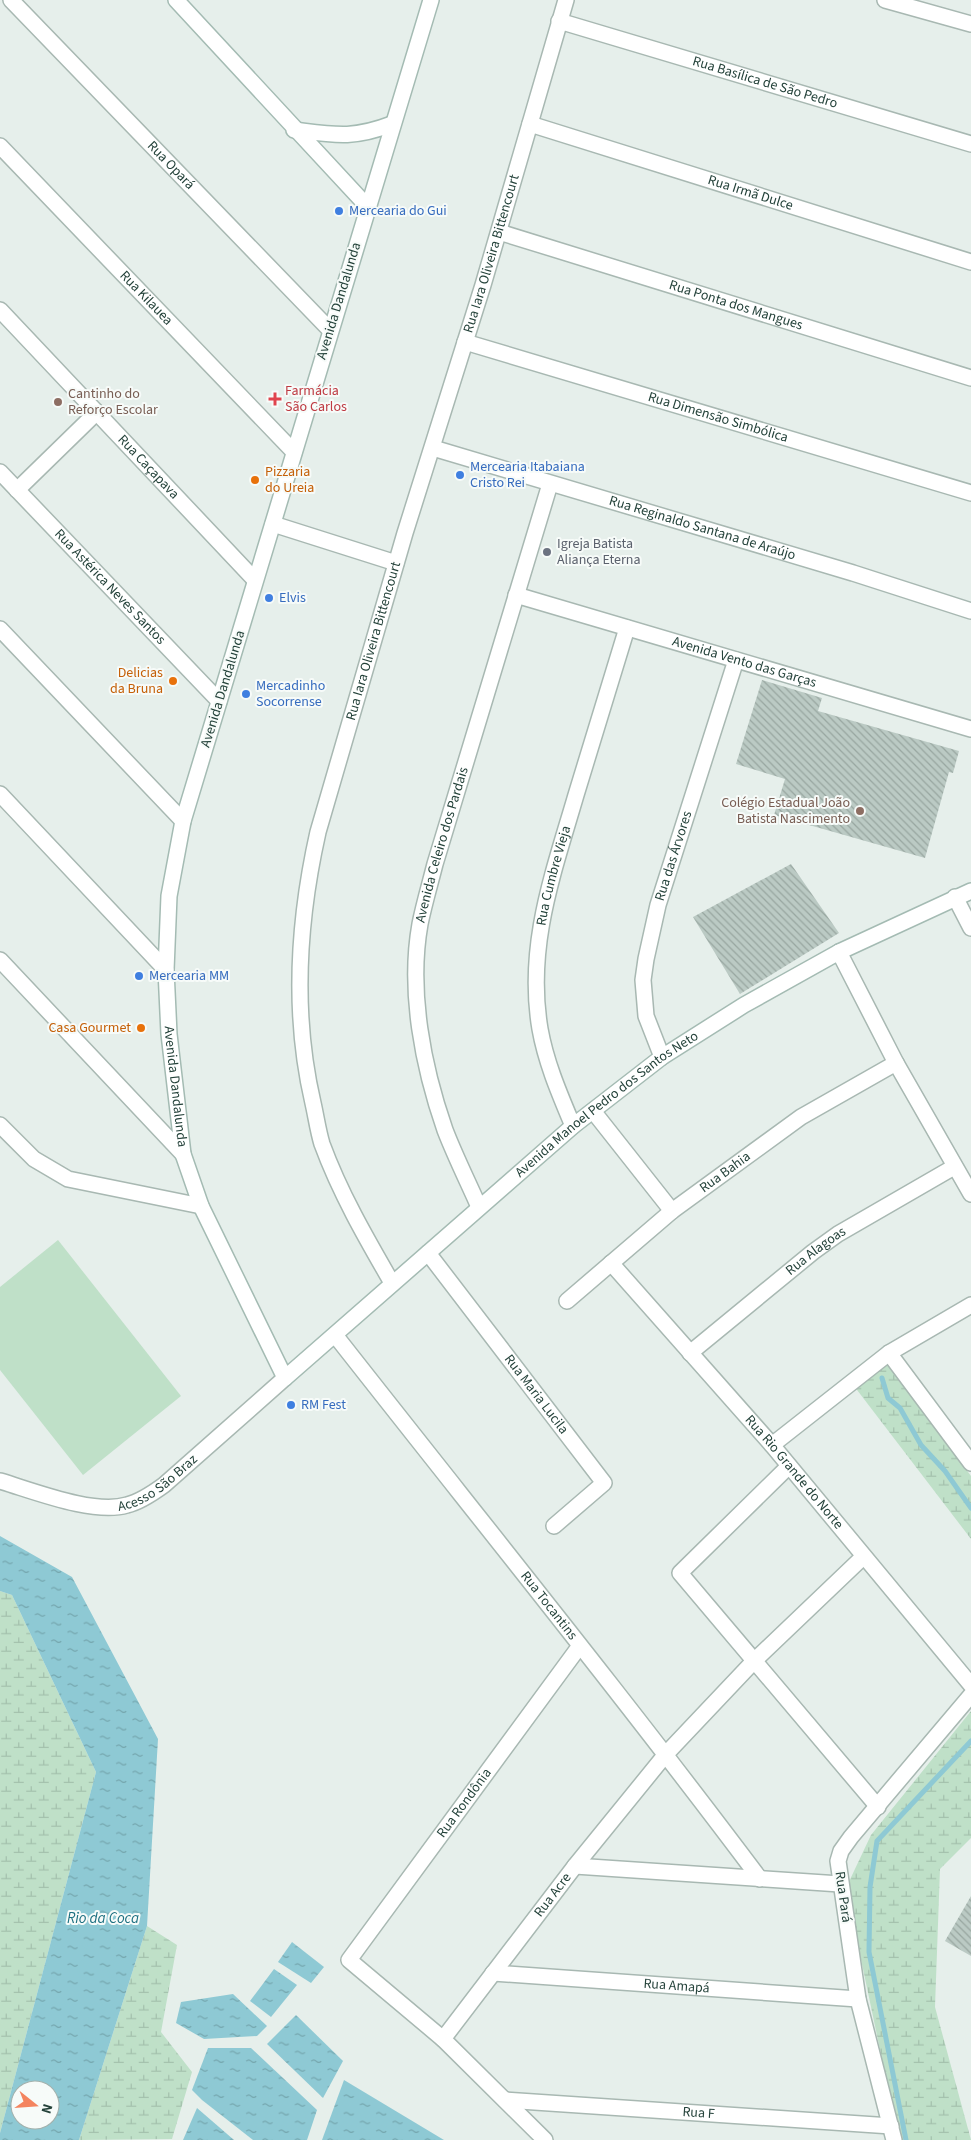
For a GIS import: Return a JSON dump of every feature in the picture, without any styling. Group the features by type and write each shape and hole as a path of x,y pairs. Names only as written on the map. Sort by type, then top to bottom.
{"street":[{"name":"Rua Opará","path":"11,0 330,330"},
{"path":"176,0 294,130 367,206"},
{"name":"Avenida Dandalunda","path":"284,1378 201,1206 183,1154 169,1034 166,970 169,896 183,820 367,206 431,0"},
{"name":"Rua Iara Oliveira Bittencourt","path":"392,1283 356,1222 322,1143 305,1071 299,978 307,880 318,832 396,563 499,232 566,0"},
{"path":"885,0 971,24"},
{"name":"Rua Basílica de São Pedro","path":"559,21 971,144"},
{"path":"294,130 349,136 371,132 392,124"},
{"name":"Rua Irmã Dulce","path":"530,124 971,262"},
{"name":"Rua Kilauea","path":"0,146 294,452"},
{"name":"Rua Ponta dos Mangues","path":"499,232 971,378"},
{"name":"Rua Caçapava","path":"0,310 255,580"},
{"name":"Rua Dimensão Simbólica","path":"465,342 971,493"},
{"path":"17,490 97,412"},
{"name":"Rua Reginaldo Santana de Araújo","path":"433,448 853,573 971,611"},
{"name":"Rua Astérica Neves Santos","path":"0,472 220,701"},
{"name":"Avenida Celeiro dos Pardais","path":"479,1207 446,1131 432,1083 416,1004 416,964 420,924 435,864 550,484"},
{"path":"273,524 396,563"},
{"name":"Avenida Vento das Garças","path":"516,595 971,729"},
{"name":"Rua Cumbre Vieja","path":"573,1126 550,1068 540,1029 537,991 537,941 547,893 627,628"},
{"path":"0,629 183,820"},
{"name":"Rua das Árvores","path":"662,1057 646,1016 643,980 646,959 658,905 736,660"},
{"path":"0,794 166,970"},
{"name":"Avenida Manoel Pedro dos Santos Neto","path":"284,1378 573,1126 662,1057 747,1004 840,952 971,891"},
{"path":"955,897 971,928"},
{"path":"840,952 896,1062 971,1194"},
{"path":"0,960 183,1154"},
{"name":"Rua Bahia","path":"567,1301 672,1211 801,1116 896,1062"},
{"path":"593,1111 672,1211"},
{"path":"0,1125 34,1159 68,1179 201,1206"},
{"name":"Rua Alagoas","path":"690,1353 806,1257 838,1234 954,1167"},
{"name":"Rua Maria Lucila","path":"428,1253 604,1483 554,1526"},
{"name":"Rua Rio Grande do Norte","path":"611,1263 772,1445 971,1685"},
{"path":"772,1445 888,1353 971,1305"},
{"name":"Rua Tocantins","path":"335,1335 666,1754 760,1878"},
{"path":"888,1353 971,1463"},
{"name":"Acesso São Braz","path":"0,1481 87,1506 104,1508 127,1506 153,1493 164,1485 284,1378"},
{"path":"789,1466 680,1573 878,1807"},
{"name":"Rua Acre","path":"443,2039 575,1866 666,1754 754,1661 863,1557"},
{"name":"Rua Rondônia","path":"443,2039 349,1960 579,1646"},
{"name":"Rua Pará","path":"893,2133 858,1999 838,1861 841,1851 971,1695"},
{"path":"575,1866 840,1884"},
{"name":"Rua Amapá","path":"494,1973 858,1999"},
{"path":"443,2039 545,2140"},
{"name":"Rua F","path":"505,2100 893,2133"}],"green space":[{"path":"58,1240 181,1396 83,1475 0,1370 0,1287"},
{"path":"886,1362 971,1476 971,1539 854,1386"},
{"path":"0,1591 12,1595 96,1772 14,2080 10,2080 10,2095 0,2133"},
{"path":"971,1711 971,1838 940,1869 935,2007 971,2140 899,2140 846,1888 871,1835"},
{"path":"147,1926 177,1945 161,2032 192,2072 172,2139 79,2140"}],"water":[{"name":"Rio da Coca","path":"0,1536 72,1577 158,1739 147,1926 79,2140 0,2140 0,2133 10,2095 10,2130 60,2130 60,2080 14,2080 96,1772 12,1595 0,1591"},
{"path":"292,1942 324,1967 311,1983 278,1962"},
{"path":"274,1969 297,1985 271,2017 250,2001"},
{"path":"233,1994 267,2026 257,2036 204,2039 176,2023 181,2002"},
{"path":"296,2015 343,2061 323,2098 267,2044"},
{"path":"208,2048 251,2048 317,2110 307,2140 253,2140 202,2100 192,2090"},
{"path":"344,2080 444,2140 322,2140"},
{"path":"197,2108 234,2140 183,2140"}],"building":[{"path":"762,680 822,698 818,711 959,751 953,773 949,772 925,858 774,815 785,779 736,764"},
{"path":"791,864 839,933 740,994 693,917"},
{"path":"971,1896 971,1956 945,1941"}],"waterway":[{"path":"882,1378 888,1398 900,1408 921,1445 945,1471 971,1508"},
{"path":"906,2140 869,1952 870,1887 877,1841 971,1741"}],"place":[{"name":"Mercearia do Gui","path":"339,211"},
{"name":"Farmácia São Carlos","path":"275,399"},
{"name":"Cantinho do Reforço Escolar","path":"58,402"},
{"name":"Mercearia Itabaiana Cristo Rei","path":"460,475"},
{"name":"Pizzaria do Ureia","path":"255,480"},
{"name":"Igreja Batista Aliança Eterna","path":"547,552"},
{"name":"Elvis","path":"269,598"},
{"name":"Delicias da Bruna","path":"173,681"},
{"name":"Mercadinho Socorrense","path":"246,694"},
{"name":"Colégio Estadual João Batista Nascimento","path":"860,811"},
{"name":"Mercearia MM","path":"139,976"},
{"name":"Casa Gourmet","path":"141,1028"},
{"name":"RM Fest","path":"291,1405"}]}
